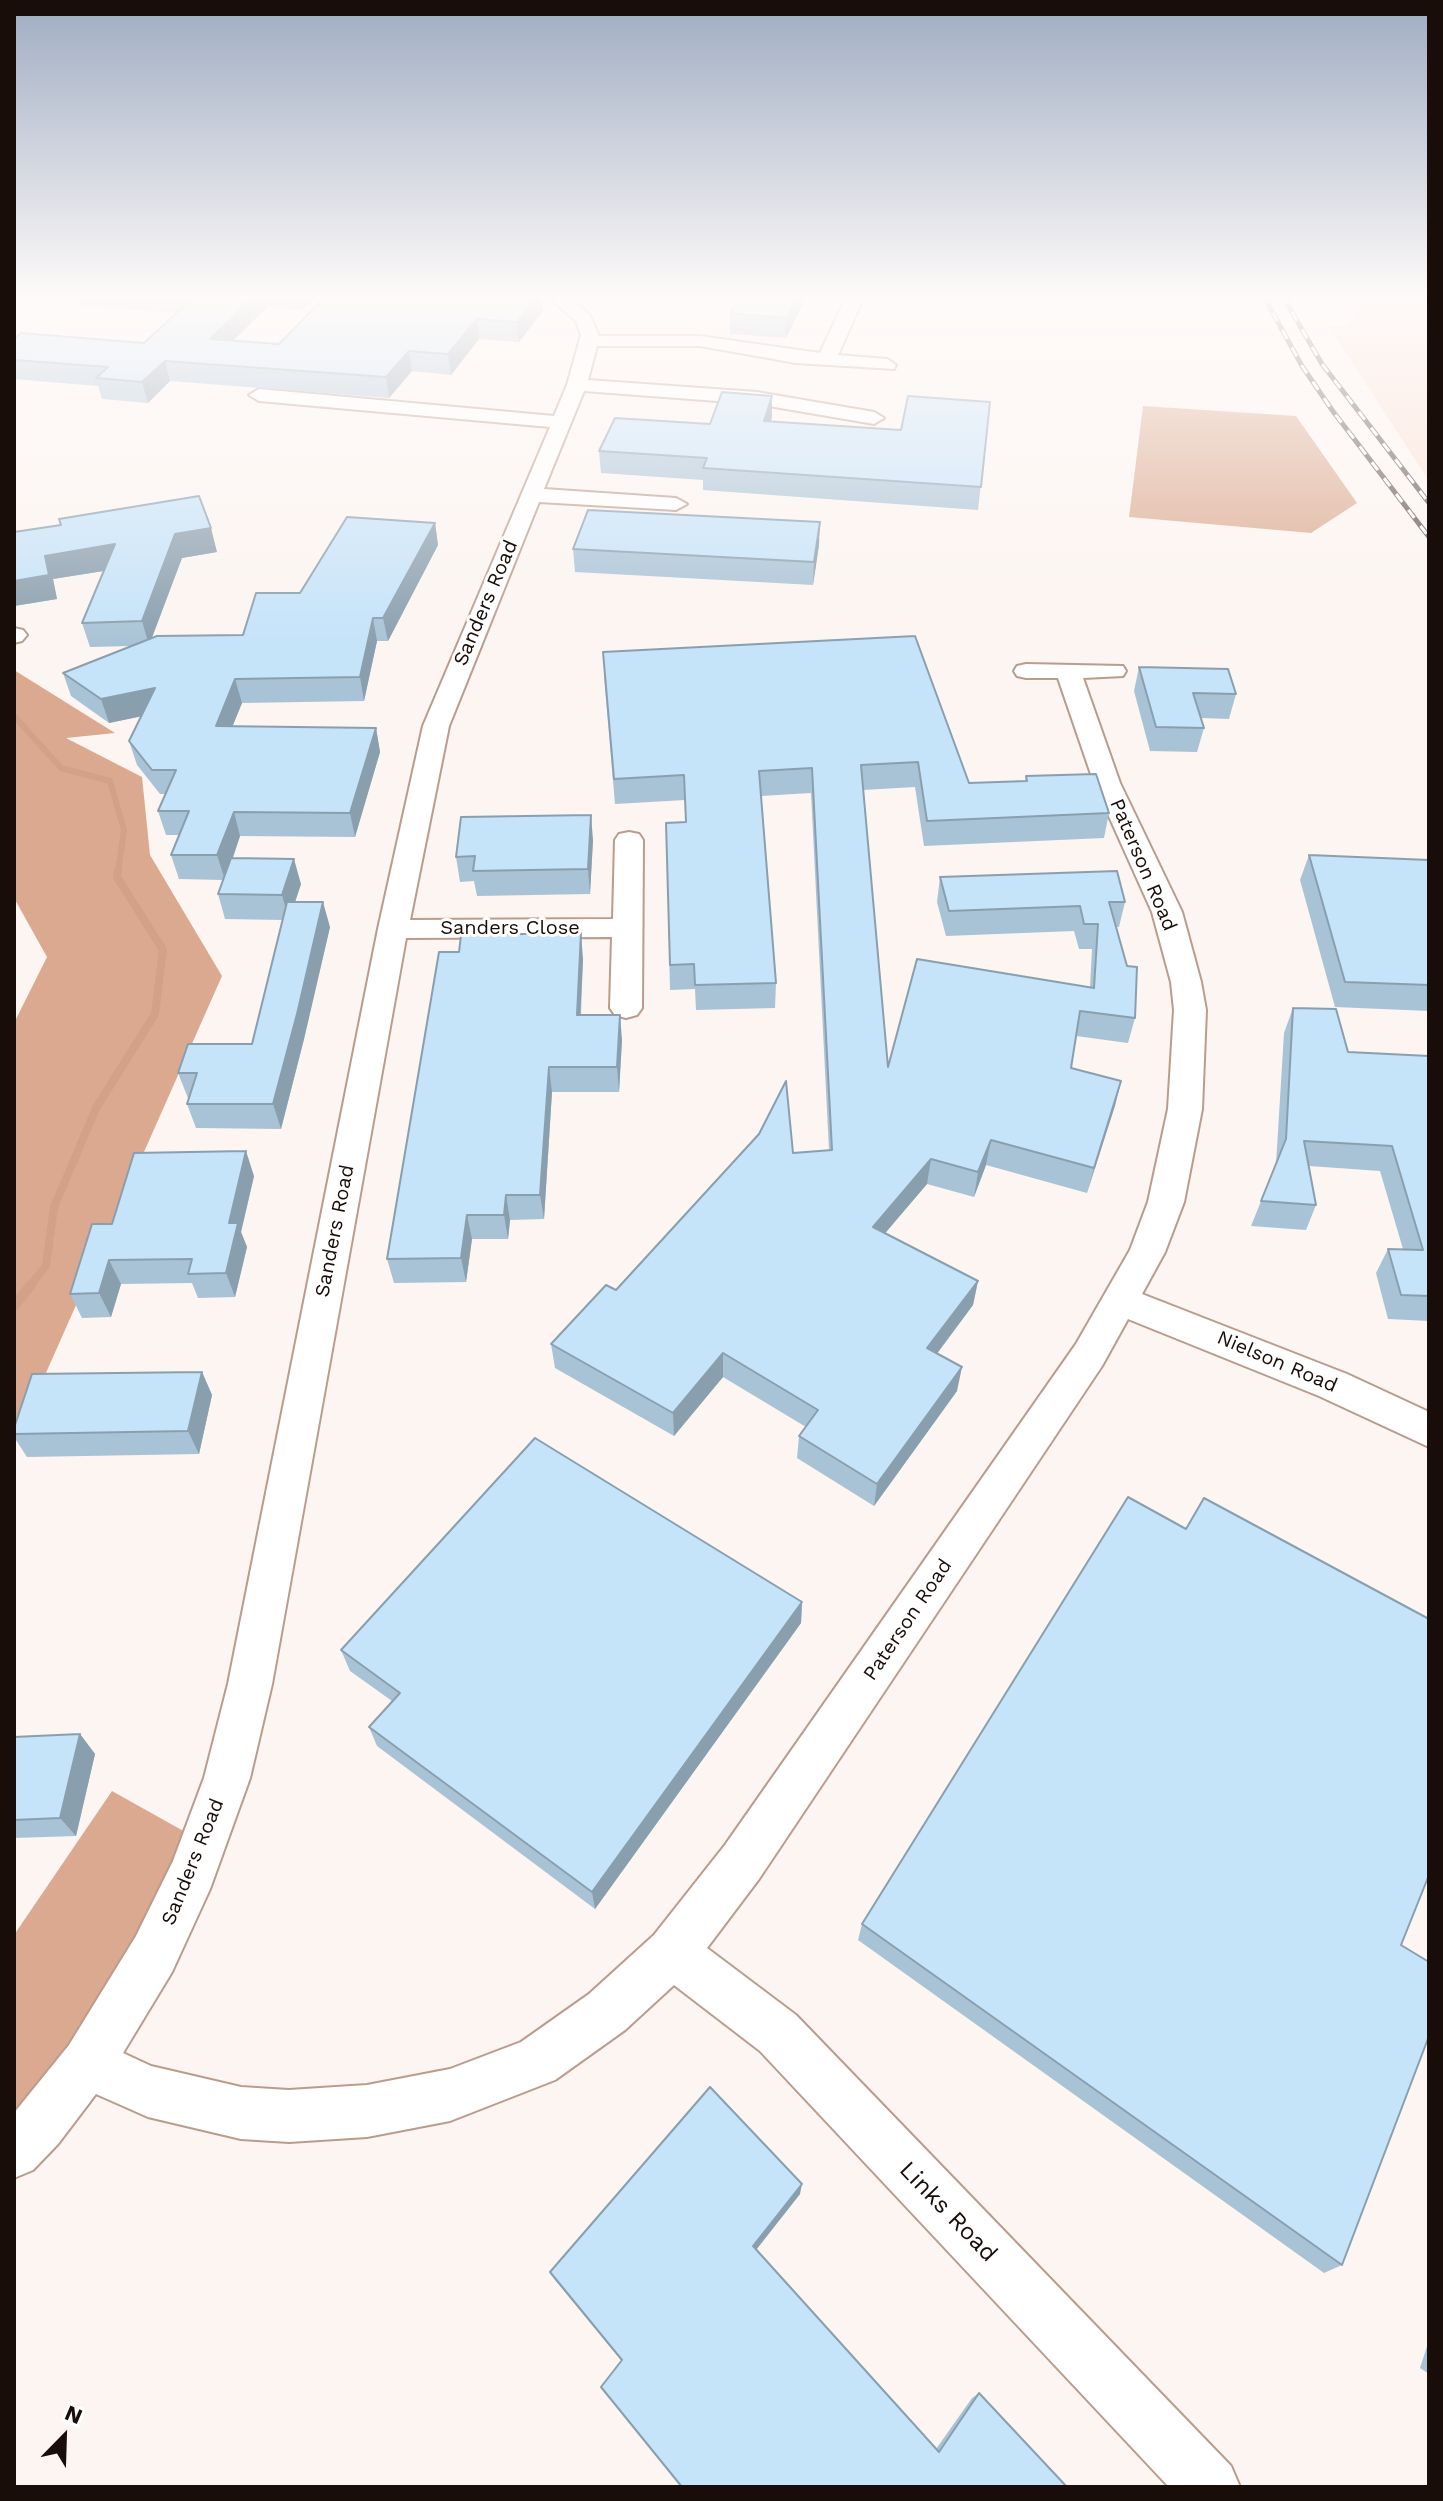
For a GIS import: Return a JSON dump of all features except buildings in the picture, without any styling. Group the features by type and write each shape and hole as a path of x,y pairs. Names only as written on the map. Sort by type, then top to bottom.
{"street":[{"path":"310,419 317,412"},
{"path":"440,412 560,422"},
{"name":"Sanders Road","path":"14,2151 39,2125 87,2063 154,1954 193,1872 227,1778 250,1684 393,929 436,726 565,412"},
{"path":"837,412 874,418"},
{"path":"531,495 676,504"},
{"path":"1026,671 1114,671"},
{"name":"Paterson Road","path":"87,2063 148,2091 241,2113 289,2116 381,2108 450,2095 537,2062 607,2012 672,1953 751,1849 1080,1368 1122,1301 1147,1252 1169,1188 1185,1109 1190,1010 1167,912 1107,783 1068,671"},
{"path":"626,1008 629,840"},
{"name":"Sanders Close","path":"393,929 628,928"},
{"name":"Nielson Road","path":"1122,1301 1333,1385 1429,1430"},
{"name":"Links Road","path":"672,1953 778,2033 1210,2487"}],"shaded area":[{"path":"1142,412 1230,412 1296,416 1357,503 1311,533 1129,517"},
{"path":"1384,412 1429,412 1429,481"},
{"path":"14,670 115,733 66,738 142,777 150,855 222,976 14,1445 14,1023 47,957 14,898"},
{"path":"112,1791 187,1833 193,1872 14,2147 14,1935"}],"waterway":[{"path":"14,716 61,768 110,781 124,830 118,872"},
{"path":"29,1287 46,1266 54,1207 96,1108 155,1014 163,950 117,877 118,870"},
{"path":"14,1306 31,1285"}],"railway":[{"path":"1333,412 1429,537"},
{"path":"1359,412 1429,503"}]}
